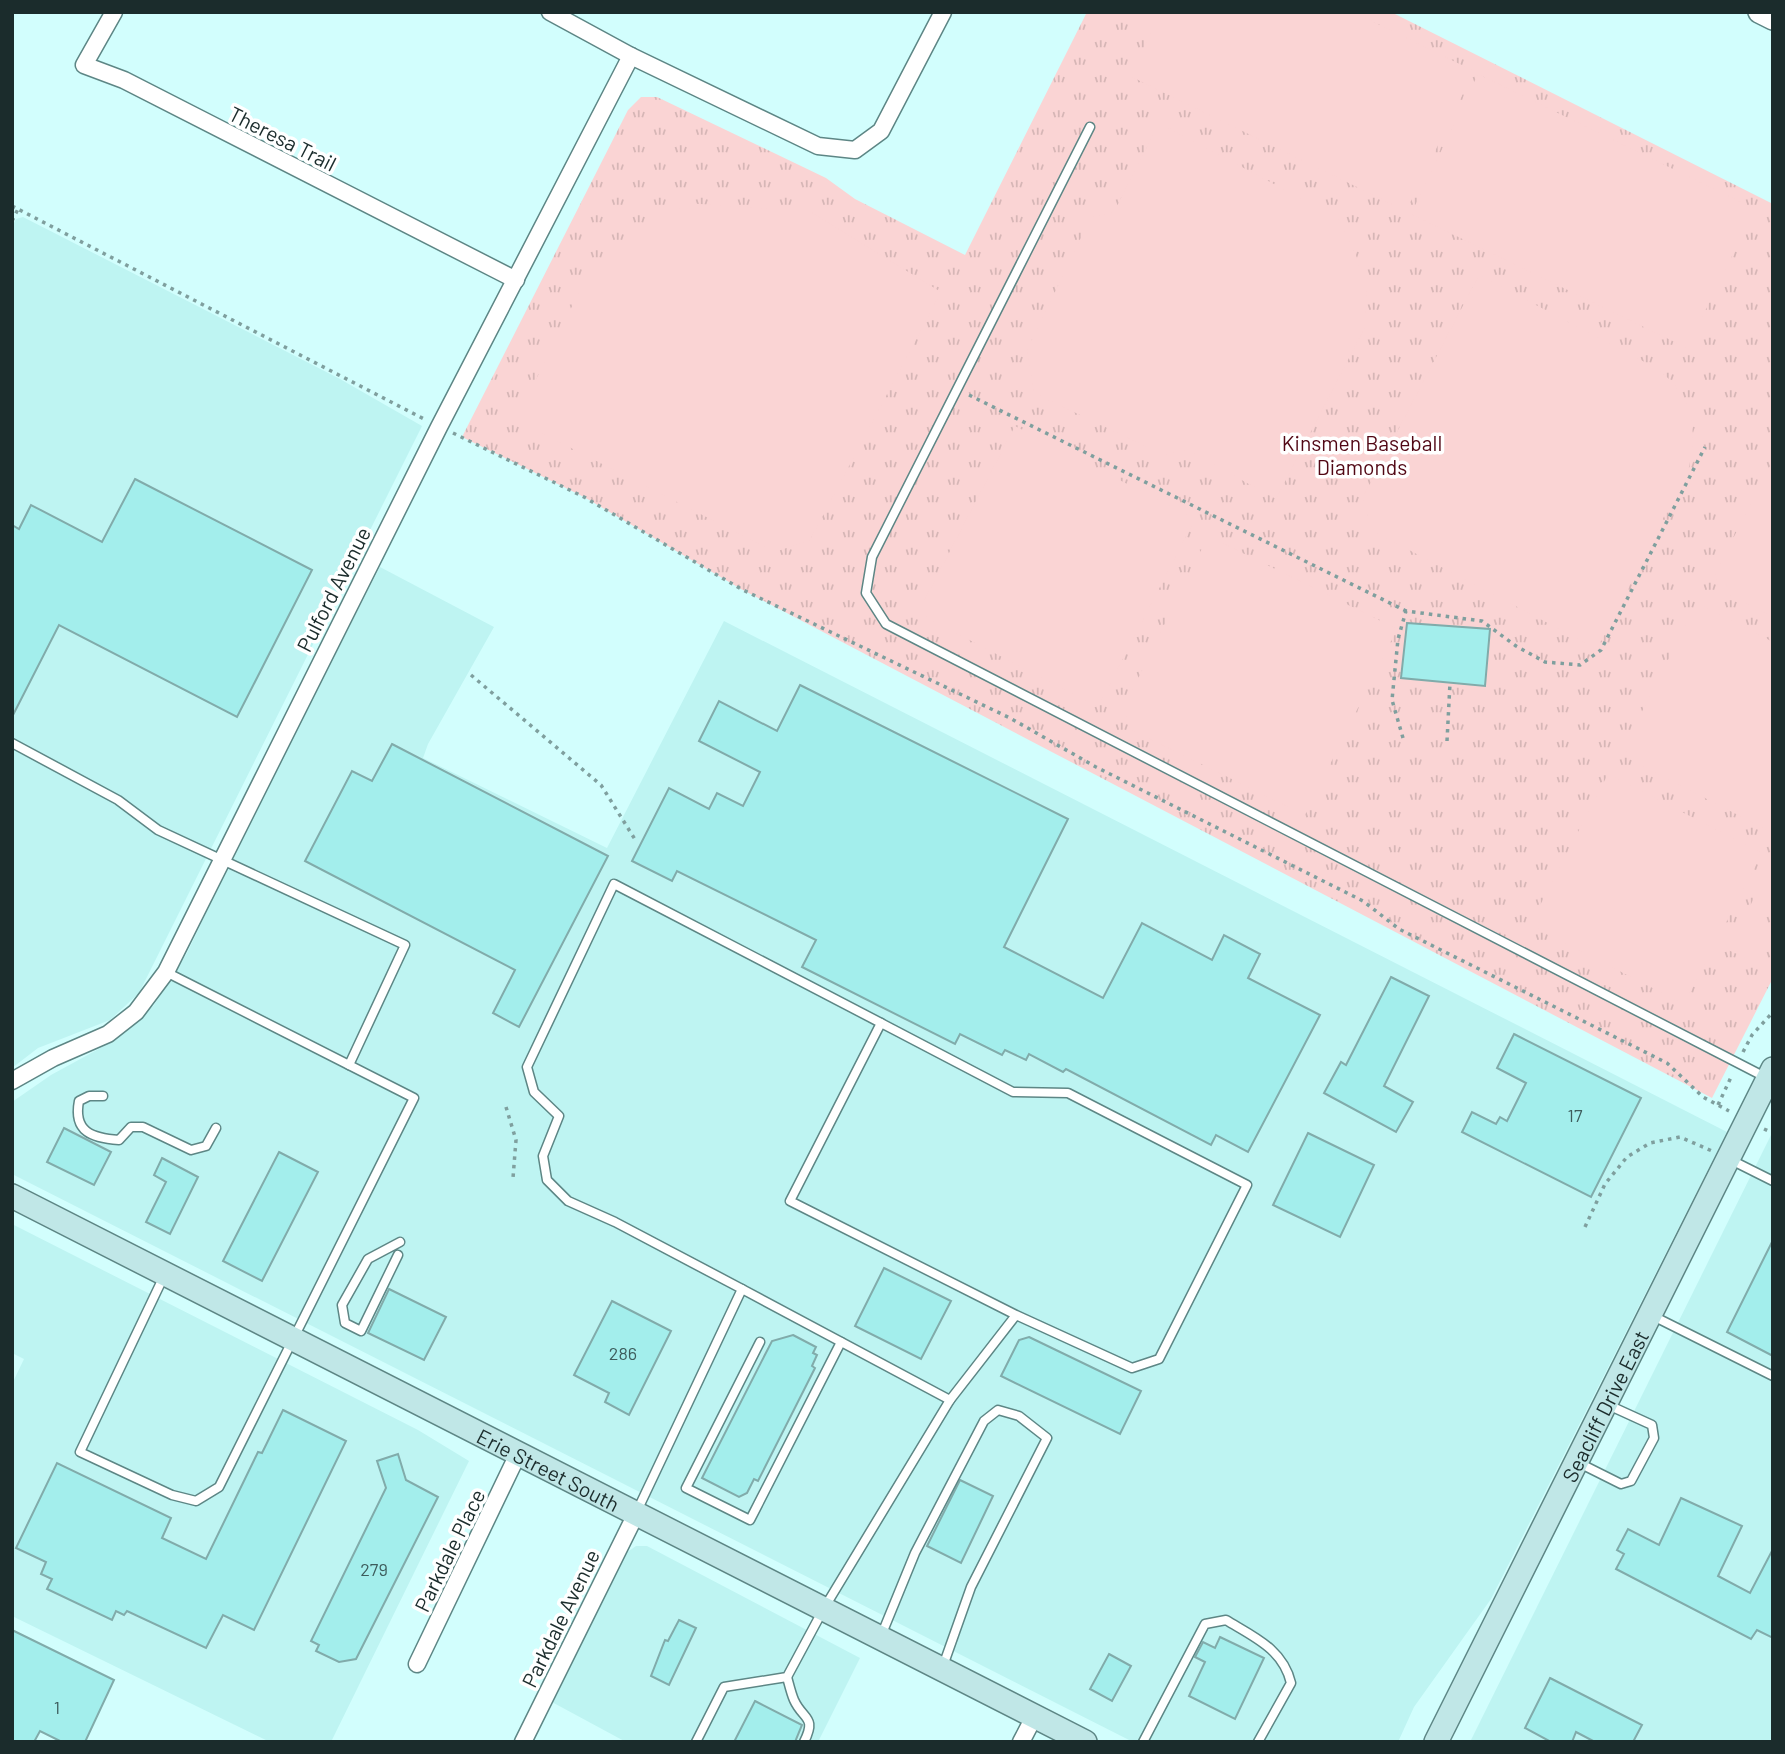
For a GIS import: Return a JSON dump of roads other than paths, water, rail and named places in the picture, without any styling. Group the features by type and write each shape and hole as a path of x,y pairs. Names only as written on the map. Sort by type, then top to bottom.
{"main road":[{"name":"Seacliff Drive East","path":"1436,1742 1770,1074"},
{"name":"Erie Street South","path":"12,1196 1085,1742"}],"street":[{"name":"Theresa Trail","path":"114,12 84,65 124,80 516,280"},
{"path":"550,12 631,56 818,146 855,150 881,131 943,12"},
{"path":"1759,12 1773,19"},
{"name":"Pulford Avenue","path":"12,1081 53,1058 108,1034 136,1012 166,972 439,427 631,56"},
{"name":"Parkdale Place","path":"417,1664 518,1454"},
{"name":"Parkdale Avenue","path":"523,1742 636,1514"},
{"path":"1021,1742 1034,1717"}],"lane":[{"path":"1090,127 872,556 866,593 886,624 1770,1074"},
{"path":"12,743 118,800 158,830 405,945 349,1065"},
{"path":"881,1023 790,1201 1016,1315 1132,1368 1159,1359 1247,1185 1068,1093 1013,1092 881,1023 614,884 527,1067 534,1092 559,1116 543,1156 547,1180 568,1201 615,1222 950,1400"},
{"path":"166,972 414,1098 219,1487 196,1501 172,1495 80,1452 166,1273"},
{"path":"103,1096 89,1096 79,1101 76,1116 82,1129 101,1138 120,1140 131,1128 143,1127 191,1150 206,1146 216,1128"},
{"path":"1727,1158 1773,1181"},
{"path":"398,1255 361,1331 345,1323 342,1305 368,1258 400,1242"},
{"path":"636,1514 742,1289"},
{"path":"1650,1314 1773,1376"},
{"path":"804,1742 811,1729 808,1717 795,1703 786,1677 823,1610 950,1400 1016,1315"},
{"path":"760,1342 687,1488 750,1520 841,1342"},
{"path":"1576,1462 1621,1484 1631,1481 1654,1438 1652,1425 1605,1404"},
{"path":"880,1639 937,1508 984,1421 998,1410 1019,1416 1047,1438 971,1587 942,1671"},
{"path":"1143,1742 1206,1624 1226,1620 1256,1638 1286,1662 1290,1683 1258,1742"},
{"path":"696,1742 724,1687 786,1677"}],"park label":[{"name":"Kinsmen Baseball Diamonds","path":"1362,454"}]}
